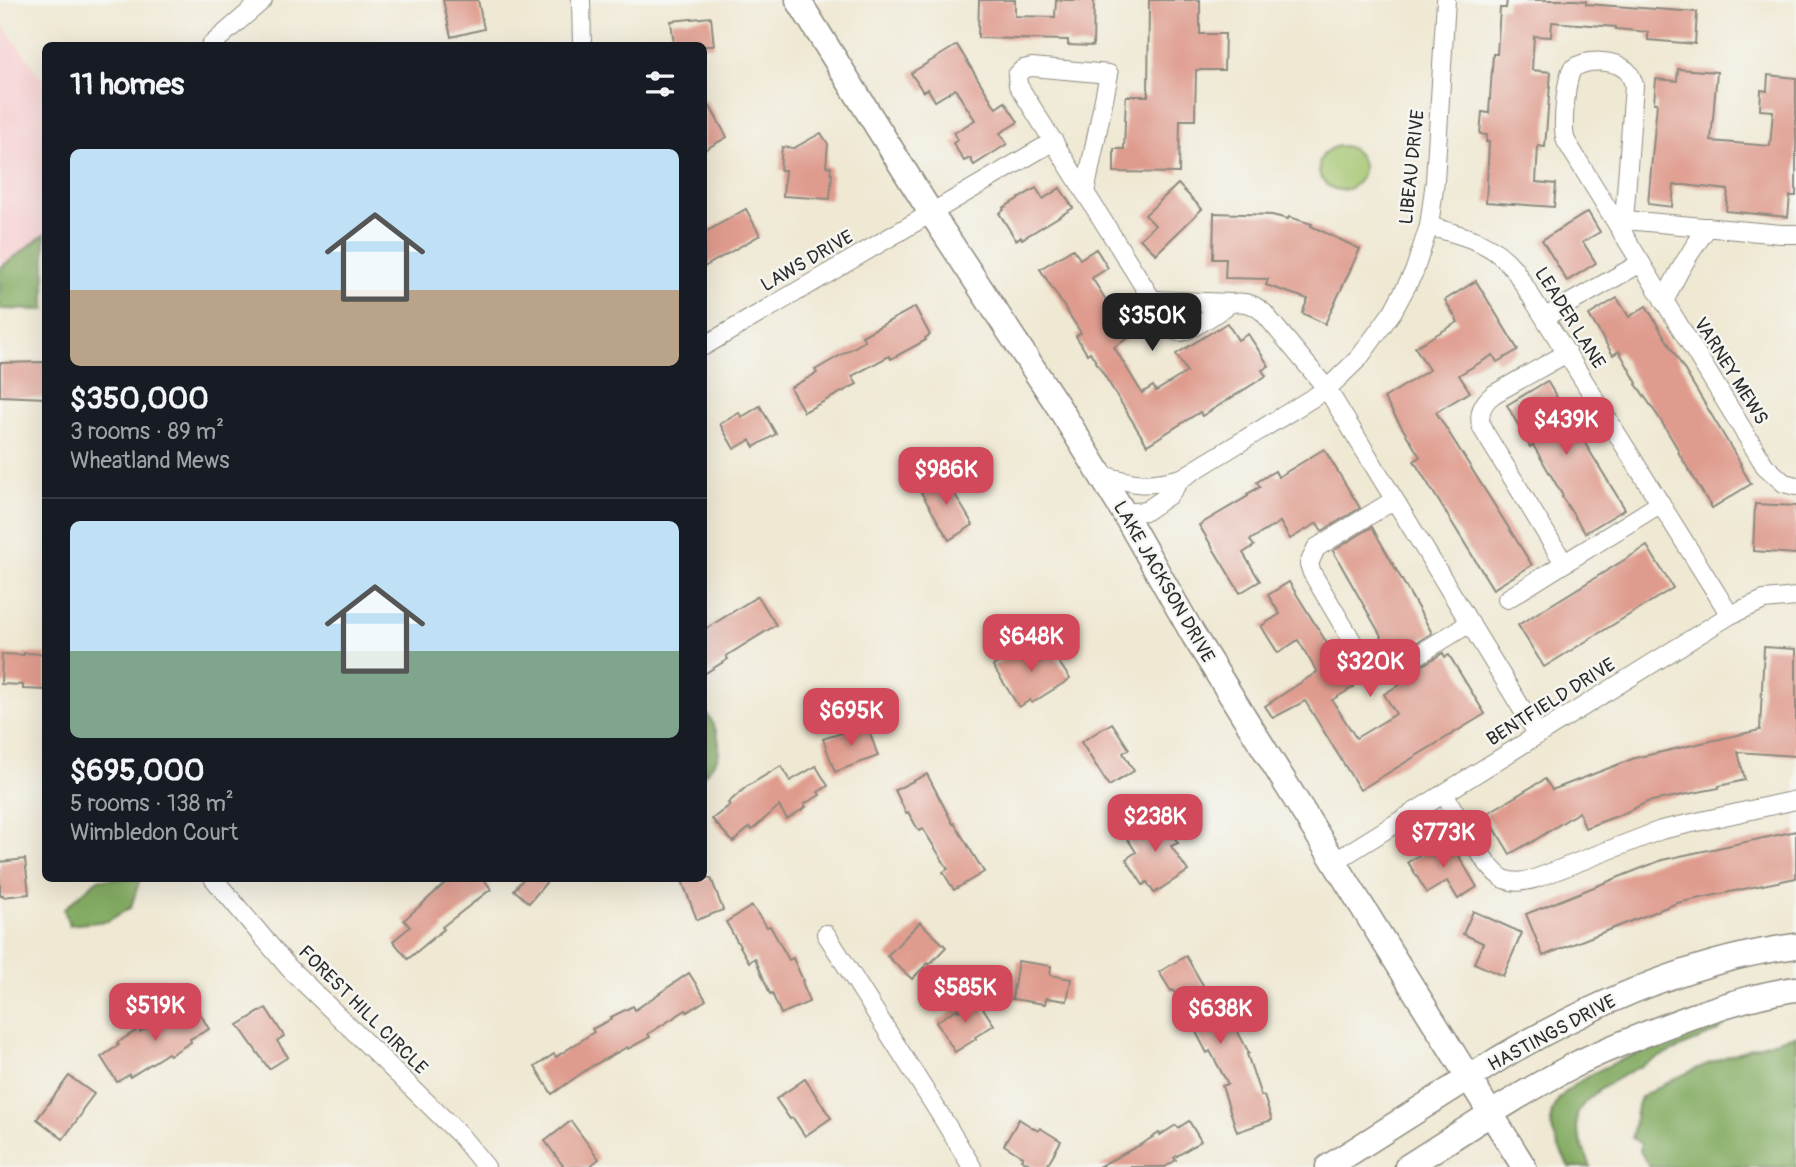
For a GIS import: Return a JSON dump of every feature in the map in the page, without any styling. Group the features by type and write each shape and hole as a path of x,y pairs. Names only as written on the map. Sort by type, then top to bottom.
{"street":[{"path":"215,42 263,0"},
{"path":"580,0 582,42"},
{"name":"LIBEAU DRIVE","path":"1100,474 1144,484 1158,484 1182,478 1327,389 1359,358 1393,311 1414,272 1429,226 1435,181 1446,0"},
{"name":"LAKE JACKSON DRIVE","path":"798,1 931,213 1060,409 1124,513 1194,636 1524,1167"},
{"name":"VARNEY MEWS","path":"1621,225 1634,85 1624,68 1609,64 1584,63 1573,68 1567,80 1564,137 1621,225 1664,302 1765,466 1784,483 1796,486"},
{"path":"1085,193 1109,74 1032,67 1023,69 1017,75 1018,85 1054,141 1085,193 1152,300 1172,329 1179,332 1188,330 1231,303"},
{"name":"LAWS DRIVE","path":"707,343 1054,141"},
{"path":"1621,225 1796,234"},
{"name":"LEADER LANE","path":"1429,226 1479,241 1503,256 1514,269 1730,615"},
{"path":"1664,302 1674,278 1708,228"},
{"path":"1545,317 1641,263"},
{"path":"1152,300 1246,303 1264,313 1327,389 1538,734"},
{"path":"1564,563 1482,428 1480,416 1485,402 1494,394 1567,353"},
{"name":"LIBEAU DRIVE","path":"1124,513 1146,511 1169,495 1182,478"},
{"path":"1394,500 1316,548 1309,565 1364,661 1384,671 1395,669 1470,623"},
{"path":"1507,598 1661,503"},
{"name":"BENTFIELD DRIVE","path":"1334,862 1730,615 1763,600 1796,597"},
{"path":"1444,793 1496,874 1517,882 1537,878 1661,830 1796,800"},
{"name":"FOREST HILL CIRCLE","path":"216,882 289,968 459,1134 486,1167"},
{"path":"826,934 972,1167"},
{"name":"HASTINGS DRIVE","path":"1328,1167 1528,1041 1602,1004 1667,978 1731,959 1796,946"},
{"name":"HASTINGS DRIVE","path":"1407,1167 1582,1061 1639,1035 1721,1007 1796,989"}],"shaded area":[{"path":"0,21 42,79 42,242 0,280"}],"green space":[{"path":"1341,146 1356,153 1363,168 1356,183 1341,190 1326,183 1319,168 1326,153"},
{"path":"42,236 42,310 0,309 0,268"},
{"path":"707,715 719,744 716,761 707,772"},
{"path":"95,882 139,882 131,907 108,921 69,925 64,909"},
{"path":"1725,1025 1718,1031 1639,1067 1597,1092 1584,1104 1576,1122 1591,1167 1569,1167 1554,1137 1551,1117 1558,1101 1574,1085 1625,1058"},
{"path":"1796,1035 1796,1167 1649,1167 1640,1151 1641,1144 1632,1138 1641,1097 1716,1060"}],"building":[{"path":"443,0 478,0 484,29 451,37"},
{"path":"979,0 1015,0 1015,16 1055,17 1056,0 1094,0 1093,46 1068,45 1068,40 978,38"},
{"path":"1149,0 1200,0 1200,34 1225,34 1224,70 1196,70 1195,120 1180,120 1179,173 1114,172 1114,149 1124,149 1126,96 1148,96"},
{"path":"1507,0 1575,0 1586,1 1586,4 1697,12 1695,44 1648,40 1648,32 1616,27 1552,22 1551,37 1534,36 1532,70 1551,72 1545,147 1538,146 1536,182 1556,184 1554,207 1486,202 1489,142 1486,142 1487,135 1480,134 1482,112 1489,113 1493,54 1497,54 1500,8 1506,8"},
{"path":"711,17 714,46 707,46 707,42 674,42 671,21"},
{"path":"957,45 996,108 1005,102 1018,122 1000,133 1007,144 974,165 970,158 964,161 953,143 958,140 954,133 975,120 955,89 935,101 928,89 923,92 911,73"},
{"path":"1678,69 1717,72 1711,141 1770,146 1773,111 1760,110 1761,90 1767,91 1768,75 1796,78 1796,196 1790,196 1788,217 1726,211 1728,190 1684,185 1674,185 1672,207 1648,204 1657,103 1654,103 1656,79 1677,81"},
{"path":"707,101 727,137 707,148"},
{"path":"821,133 828,144 826,166 831,167 832,174 830,199 783,196 785,170 780,170 782,147 794,148"},
{"path":"1178,184 1202,209 1156,254 1140,239 1155,225 1145,215"},
{"path":"1036,188 1043,199 1060,188 1073,208 1016,240 999,213"},
{"path":"746,209 760,235 707,265 707,231"},
{"path":"1588,212 1600,232 1583,242 1596,263 1567,281 1542,240"},
{"path":"1214,213 1289,217 1312,224 1311,226 1360,249 1325,324 1302,313 1308,299 1266,285 1268,279 1225,278 1226,259 1213,259"},
{"path":"1073,249 1080,259 1096,249 1108,268 1092,278 1117,317 1134,306 1147,326 1114,347 1142,393 1153,386 1156,391 1187,372 1176,354 1227,323 1238,340 1248,334 1269,366 1262,370 1266,376 1202,416 1200,412 1147,445 1090,352 1087,354 1076,336 1081,333 1040,269"},
{"path":"1476,281 1518,350 1497,362 1493,355 1459,375 1470,392 1436,412 1532,565 1493,589 1414,461 1420,457 1384,398 1429,370 1415,347 1458,322 1445,300"},
{"path":"1617,298 1629,317 1646,306 1751,484 1712,508 1660,419 1636,384 1619,351 1613,355 1589,315"},
{"path":"915,307 930,335 926,340 852,376 857,384 804,412 790,388 865,341 862,336"},
{"path":"42,362 42,398 0,396 0,363"},
{"path":"1547,381 1625,509 1585,533 1533,445 1530,447 1507,405"},
{"path":"760,406 776,434 754,447 750,440 734,449 720,424 739,413 742,417"},
{"path":"1324,449 1360,508 1322,531 1317,523 1290,539 1280,522 1250,540 1254,546 1243,553 1260,581 1240,593 1199,525 1248,496 1247,494 1260,487 1257,482 1275,471 1278,477"},
{"path":"943,474 973,525 949,540 919,489"},
{"path":"1755,504 1796,506 1796,554 1753,551"},
{"path":"1372,527 1432,633 1393,657 1333,551"},
{"path":"1647,546 1673,588 1544,667 1518,625"},
{"path":"1289,582 1354,687 1332,700 1356,738 1396,714 1384,694 1407,680 1405,676 1443,653 1445,657 1449,655 1485,714 1360,790 1305,701 1273,718 1265,706 1317,672 1298,640 1278,653 1261,626 1280,614 1268,595"},
{"path":"758,596 776,625 726,656 728,659 707,672 707,628"},
{"path":"1036,639 1049,659 1055,656 1070,679 1032,703 1030,700 1019,707 993,666"},
{"path":"1764,647 1796,649 1796,756 1738,752 1745,780 1719,788 1647,802 1585,828 1579,812 1510,854 1486,814 1545,779 1552,790 1635,758 1760,730"},
{"path":"2,654 42,654 42,690 23,689 23,685 1,684"},
{"path":"1112,723 1129,749 1123,753 1134,771 1109,786 1081,742"},
{"path":"867,725 878,756 835,772 823,739"},
{"path":"781,766 790,781 816,766 828,786 818,792 820,795 804,804 806,807 787,819 779,806 752,830 750,827 733,842 712,819 730,805 728,803 746,787"},
{"path":"927,774 953,824 984,872 954,890 943,872 948,869 923,829 919,831 908,812 906,813 895,790"},
{"path":"1159,813 1178,843 1171,846 1188,871 1154,893 1147,882 1143,885 1126,859 1136,852 1125,835"},
{"path":"1796,831 1796,878 1677,903 1543,956 1526,914 1662,860"},
{"path":"1448,838 1477,887 1458,899 1447,881 1427,893 1408,862"},
{"path":"25,859 29,894 0,896 0,862"},
{"path":"707,878 711,878 723,910 697,920 683,882 707,882"},
{"path":"447,882 486,882 491,889 442,927 444,929 408,959 393,941 410,927 404,920"},
{"path":"521,882 547,882 529,903 514,890"},
{"path":"752,906 767,927 770,926 789,960 793,958 809,1002 781,1014 755,958 749,962 726,922"},
{"path":"1473,911 1522,933 1503,976 1474,963 1483,943 1463,934"},
{"path":"920,922 946,947 912,979 887,956"},
{"path":"1186,956 1221,1016 1228,1013 1249,1053 1247,1054 1261,1096 1264,1096 1272,1120 1237,1132 1222,1086 1228,1084 1210,1051 1207,1053 1195,1030 1198,1028 1159,972"},
{"path":"1018,961 1051,966 1050,975 1071,979 1067,1001 1046,998 1045,1004 1012,999"},
{"path":"689,973 706,1000 648,1034 650,1037 592,1066 552,1094 535,1067 554,1054 556,1057 594,1032 592,1029 612,1019 611,1017 633,1006 635,1010"},
{"path":"977,999 994,1025 955,1052 936,1022"},
{"path":"194,1003 209,1029 190,1039 191,1042 170,1055 168,1053 117,1082 101,1057 139,1029 140,1032"},
{"path":"266,1008 284,1036 277,1041 288,1057 269,1069 238,1025"},
{"path":"69,1076 94,1094 63,1139 37,1119"},
{"path":"805,1079 831,1118 805,1136 776,1099"},
{"path":"1019,1119 1061,1141 1046,1167 1035,1167 1004,1145"},
{"path":"571,1121 599,1159 589,1167 564,1167 545,1141"},
{"path":"1189,1121 1201,1141 1165,1167 1098,1167 1159,1133 1160,1135 1176,1125 1178,1128"}]}
